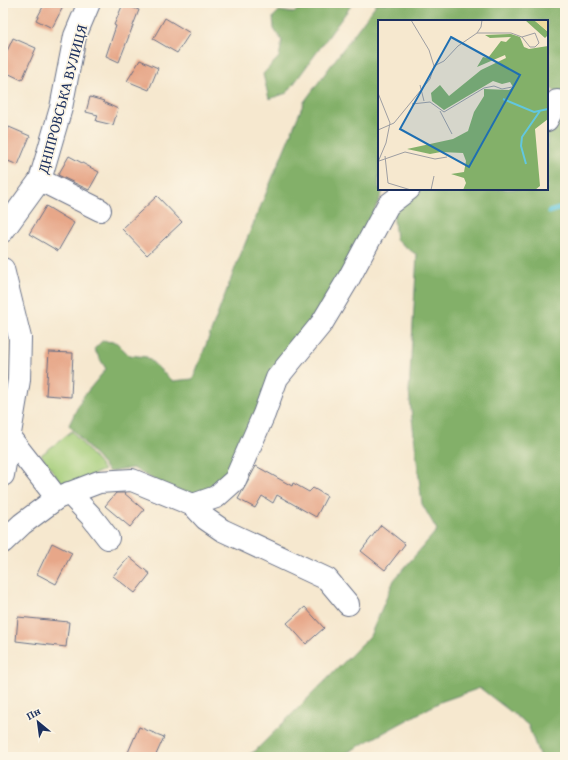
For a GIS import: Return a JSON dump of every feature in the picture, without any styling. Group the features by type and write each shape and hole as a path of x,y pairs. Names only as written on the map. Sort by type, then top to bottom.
{"street":[{"name":"ДНІПРОВСЬКА ВУЛИЦЯ","path":"3,232 40,180 61,108 76,36 89,3"},
{"path":"548,118 557,101"},
{"path":"40,180 100,210"},
{"path":"192,505 216,497 235,480 264,414 277,378 322,323 349,278 388,205 408,190"},
{"path":"3,269 8,311 20,338 19,380 6,435 3,475"},
{"path":"6,435 63,495 91,516 108,538"},
{"path":"3,542 22,524 63,495 99,482 132,480 192,505 206,519 222,530 327,579 348,604"}],"green space":[{"path":"304,3 353,3 287,93 269,99 263,74 279,57 282,41 274,29 273,17 279,11 294,13"},
{"path":"377,3 565,3 565,98 548,87 548,20 378,20 378,190 384,190 359,245 229,473 216,487 206,492 196,493 174,489 133,468 109,472 69,425 82,398 106,369 94,349 102,341 116,342 129,355 147,357 172,381 193,379 237,263 304,102"},
{"path":"565,101 565,757 540,757 528,725 480,688 440,702 339,757 245,757 255,751 370,636 394,580 437,530 422,504 409,392 417,255 396,240 393,210 419,190 548,190 548,133 550,132"},
{"path":"72,431 104,470 64,487 41,455"}],"building":[{"path":"45,3 65,3 52,28 36,20"},
{"path":"123,4 139,10 119,62 106,56 116,26 114,25"},
{"path":"165,18 190,33 177,53 153,39"},
{"path":"13,38 36,48 22,80 3,71 3,60"},
{"path":"140,60 158,68 149,90 127,81"},
{"path":"90,97 104,101 103,102 118,109 113,125 96,121 98,115 86,112"},
{"path":"9,127 30,136 18,165 3,159 3,142"},
{"path":"69,156 99,172 89,190 58,175"},
{"path":"157,196 182,222 147,255 122,229"},
{"path":"46,206 74,223 58,251 29,234"},
{"path":"49,352 73,353 71,397 46,395"},
{"path":"256,466 292,486 293,483 309,492 313,488 327,496 316,517 277,495 273,503 262,496 255,508 238,499"},
{"path":"116,493 124,493 144,510 130,527 105,506"},
{"path":"381,525 405,544 385,570 361,551"},
{"path":"52,543 72,553 56,584 37,574"},
{"path":"129,557 150,574 135,593 113,576"},
{"path":"305,607 324,628 306,644 287,623"},
{"path":"18,617 69,622 66,647 16,641"},
{"path":"139,727 164,737 155,757 126,757"}],"waterway":[{"path":"549,212 565,207"}]}
